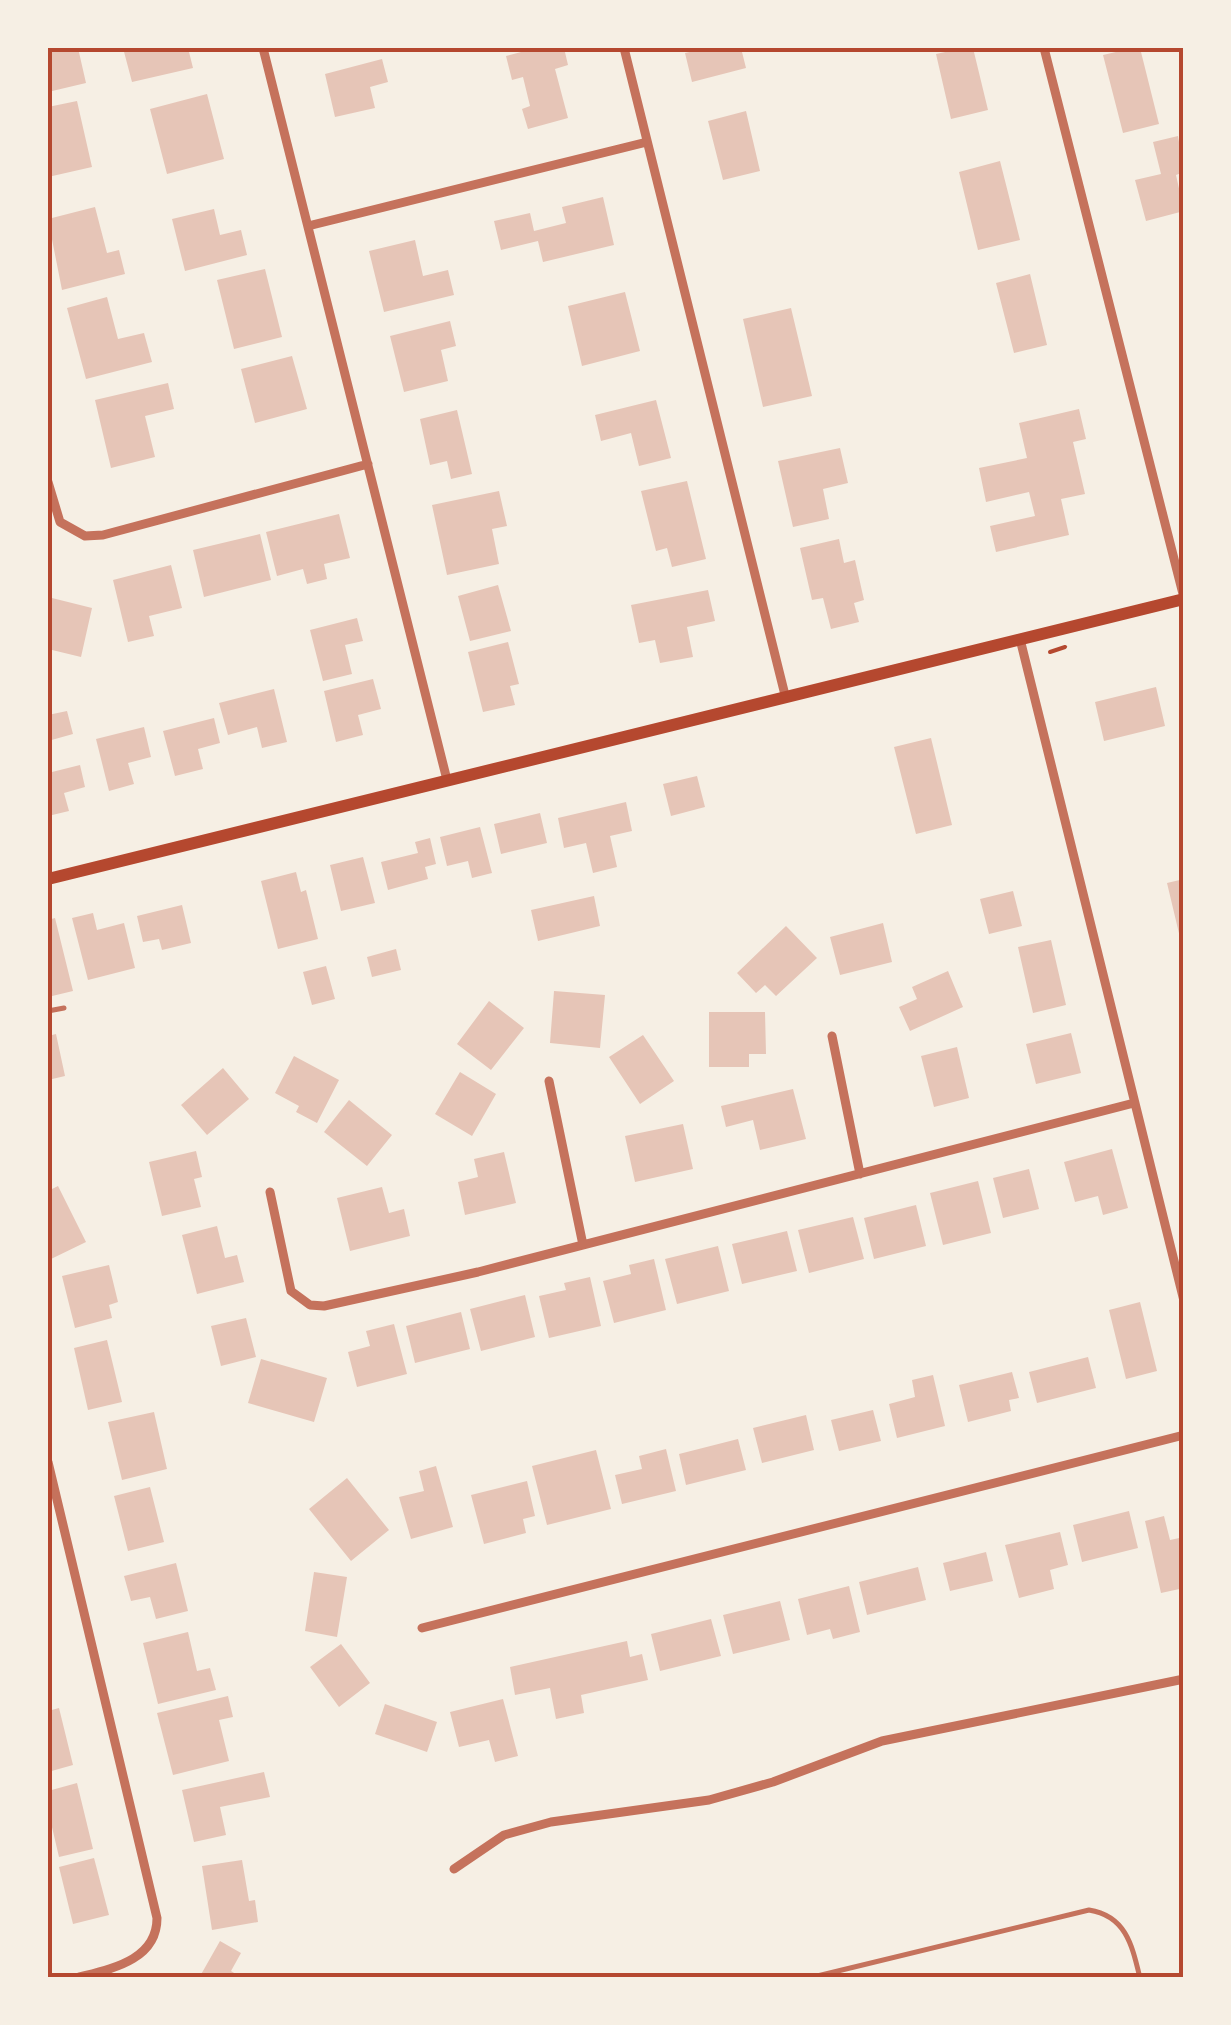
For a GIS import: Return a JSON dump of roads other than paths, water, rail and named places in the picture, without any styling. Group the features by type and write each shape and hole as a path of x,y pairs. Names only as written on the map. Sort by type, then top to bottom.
{"main road":[{"path":"48,879 1184,598"}],"street":[{"path":"264,48 447,780"},
{"path":"624,48 785,695"},
{"path":"1044,48 1184,598"},
{"path":"308,226 648,142"},
{"path":"48,482 60,522 85,536 103,536 368,464"},
{"path":"1020,639 1184,1302"},
{"path":"832,1036 860,1174"},
{"path":"548,1082 583,1245"},
{"path":"270,1192 292,1291 310,1305 324,1306 583,1245 1134,1103"},
{"path":"422,1628 1184,1435"},
{"path":"48,1462 156,1918 152,1942 143,1952 118,1967 76,1978"},
{"path":"454,1869 504,1835 550,1822 708,1800 773,1782 882,1741 1184,1679"}],"lane":[{"path":"48,1010 64,1008"},
{"path":"808,1978 1089,1910 1110,1915 1121,1926 1129,1938 1140,1978"}]}
